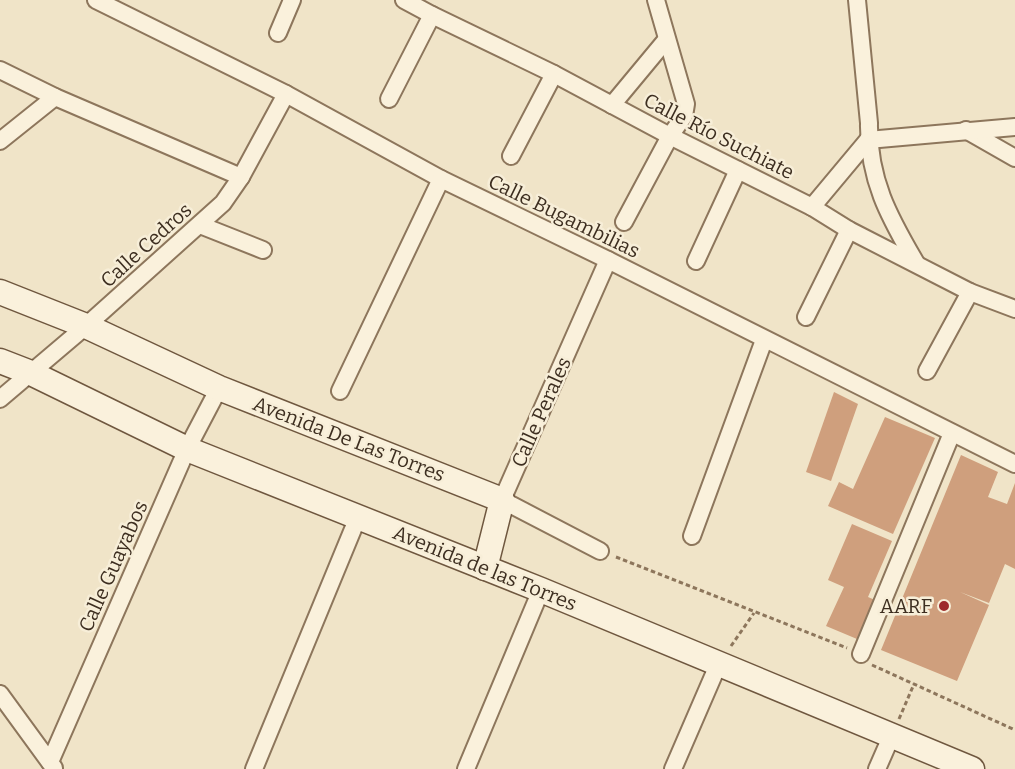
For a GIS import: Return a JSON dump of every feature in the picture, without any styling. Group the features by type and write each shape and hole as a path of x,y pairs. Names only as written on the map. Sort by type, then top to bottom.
{"main road":[{"name":"Avenida De Las Torres","path":"0,292 86,326 219,388 502,500"},
{"name":"Avenida de las Torres","path":"0,361 31,373 187,449 541,590 972,769"},
{"name":"Calle Perales","path":"485,568 502,500"}],"street":[{"name":"Calle Bugambilias","path":"96,0 286,94 441,179 1015,464"},
{"path":"278,33 292,0"},
{"name":"Calle Río Suchiate","path":"404,0 554,74 670,136 812,207 849,230 970,292 1015,309"},
{"path":"624,222 670,136 684,116 686,104 656,0"},
{"path":"857,0 869,123 868,140 877,188 889,217 916,264"},
{"path":"389,99 432,15"},
{"path":"612,105 666,40"},
{"path":"0,70 55,97 240,177"},
{"path":"511,156 554,74"},
{"name":"Calle Cedros","path":"0,399 86,326 223,203 286,94"},
{"path":"0,141 55,97"},
{"path":"812,207 868,140 1015,127"},
{"path":"966,130 1015,158"},
{"path":"696,261 738,170"},
{"path":"340,391 441,179"},
{"path":"200,225 263,250"},
{"path":"806,317 849,230"},
{"name":"Calle Perales","path":"502,500 608,260"},
{"path":"927,371 970,292"},
{"path":"692,536 764,340"},
{"name":"Calle Guayabos","path":"53,766 187,449 219,388"},
{"path":"861,654 952,433"},
{"name":"Avenida De Las Torres","path":"502,500 600,551"},
{"path":"254,769 358,517"},
{"path":"466,769 541,590"},
{"path":"673,769 718,665"},
{"path":"0,694 53,766"},
{"path":"877,769 891,737"}],"path":[{"path":"600,551 861,654 873,666 1015,730"},
{"path":"718,665 754,613"},
{"path":"891,737 914,684"}],"building":[{"path":"834,392 858,404 831,481 806,472"},
{"path":"885,417 935,438 893,534 828,506 839,482 853,489"},
{"path":"961,455 998,472 988,497 1007,504 1015,483 1015,569 1005,564 989,603 960,592 989,605 957,681 881,650"},
{"path":"852,524 892,541 868,597 875,600 857,639 826,626 844,587 828,580"}],"place":[{"name":"AARF","path":"944,606"}]}
